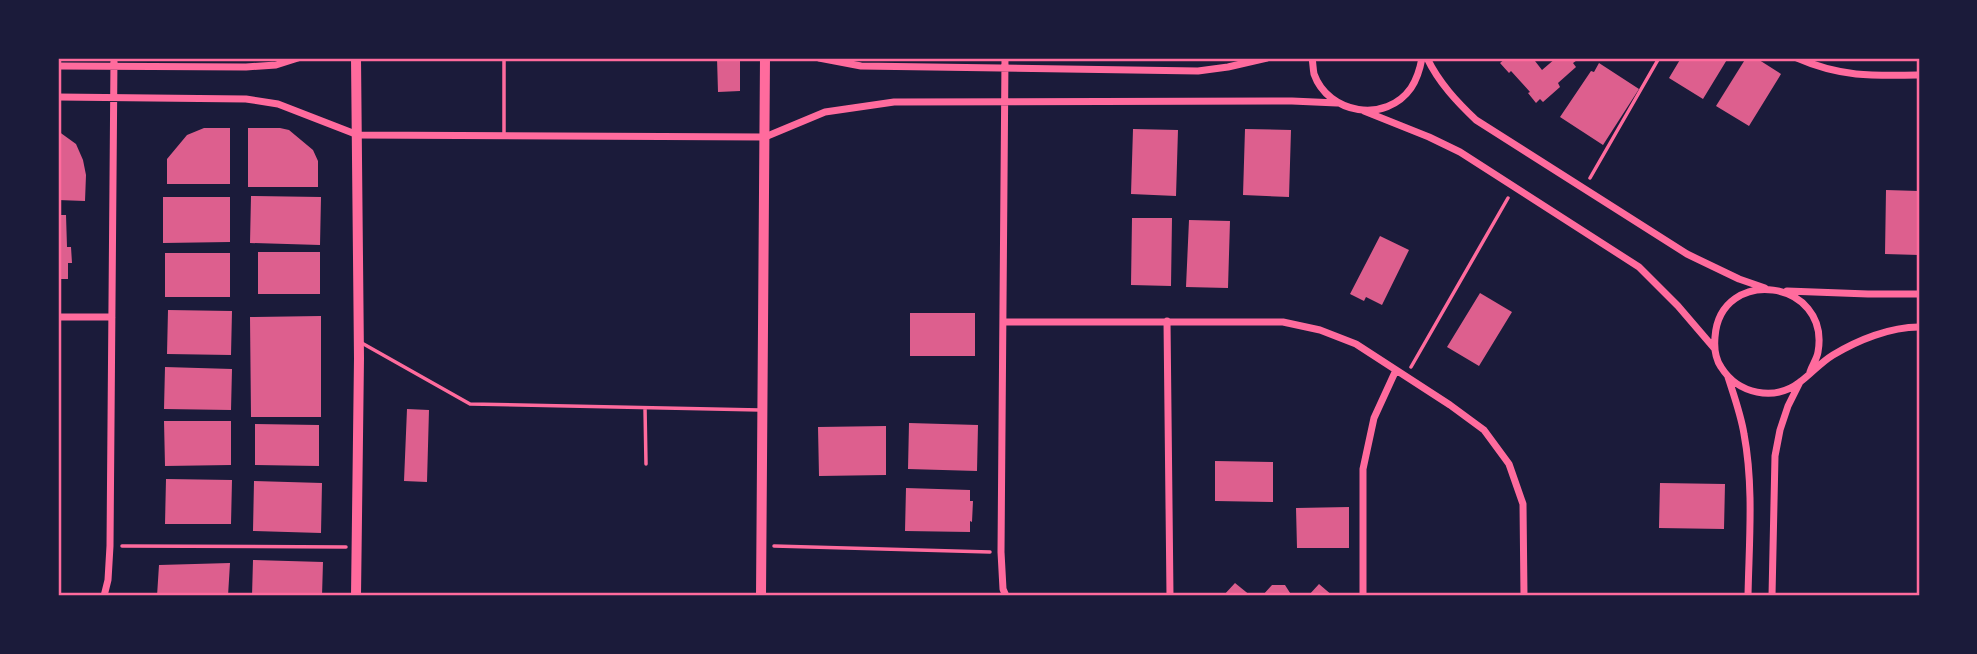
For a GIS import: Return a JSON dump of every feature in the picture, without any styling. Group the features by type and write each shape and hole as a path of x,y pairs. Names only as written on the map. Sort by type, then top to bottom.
{"street":[{"path":"104,596 110,546 114,58"},
{"path":"58,66 246,67 276,65 298,58"},
{"path":"356,58 356,596"},
{"path":"761,596 765,58"},
{"path":"819,58 861,66 1198,71 1267,58"},
{"path":"1005,58 1001,552 1003,589 1006,596"},
{"path":"1312,58 1315,74 1324,90 1337,103"},
{"path":"1364,111 1381,109 1397,102 1414,83 1422,58"},
{"path":"1427,58 1452,98 1476,120 1687,254 1730,275 1765,288 1781,290 1919,294"},
{"path":"1797,58 1838,72 1866,76 1919,75"},
{"path":"58,97 246,99 278,104 358,135 505,136 765,137 825,112 894,102 1337,103 1418,132 1460,152 1639,267 1678,306 1714,348"},
{"path":"1748,596 1750,482 1747,454 1738,406 1714,348 1716,326 1726,307 1744,293 1765,288"},
{"path":"1781,290 1799,299 1812,314 1819,333 1818,353 1810,372"},
{"path":"58,317 111,317"},
{"path":"1167,321 1170,596"},
{"path":"1003,322 1283,322 1320,330 1356,344 1484,430 1509,464 1523,504 1524,596"},
{"path":"1727,377 1743,388 1762,394 1782,391 1800,382 1833,355 1858,342 1885,332 1919,327"},
{"path":"1363,596 1363,469 1374,418 1396,370"},
{"path":"1772,596 1774,456 1788,406 1800,382"}],"lane":[{"path":"504,58 505,136"},
{"path":"358,341 470,404 763,410"},
{"path":"645,408 646,464"}],"path":[{"path":"1583,189 1659,58"},
{"path":"1406,377 1515,187"},
{"path":"110,546 358,547"},
{"path":"762,546 1001,552"}],"building":[{"path":"717,58 740,58 740,91 718,92"},
{"path":"1506,58 1539,58 1535,61 1542,70 1556,58 1580,58 1573,63 1576,67 1558,83 1560,87 1543,102 1540,99 1536,103 1528,93 1530,92 1500,63"},
{"path":"1681,58 1728,58 1703,99 1669,78"},
{"path":"1746,58 1756,58 1781,74 1749,126 1716,106"},
{"path":"1599,63 1639,89 1603,145 1560,117"},
{"path":"204,128 230,128 230,184 167,184 167,159 187,135"},
{"path":"248,128 289,130 313,150 318,161 318,187 248,187"},
{"path":"1133,129 1178,130 1176,196 1131,194"},
{"path":"1245,129 1291,130 1289,197 1243,195"},
{"path":"58,131 76,144 83,160 86,175 85,201 58,200"},
{"path":"1886,190 1919,191 1919,255 1885,254"},
{"path":"251,196 321,197 320,245 250,243"},
{"path":"163,197 230,197 230,242 163,243"},
{"path":"58,215 66,215 67,247 71,247 72,263 68,263 68,279 58,279"},
{"path":"1132,218 1172,218 1171,286 1131,285"},
{"path":"1189,220 1230,221 1228,288 1186,287"},
{"path":"1380,236 1409,250 1382,305 1366,297 1364,301 1350,294"},
{"path":"258,252 320,252 320,294 258,294"},
{"path":"165,253 230,253 230,297 165,297"},
{"path":"1480,293 1512,312 1479,366 1447,347"},
{"path":"168,310 232,311 231,355 167,354"},
{"path":"910,313 975,313 975,356 910,356"},
{"path":"321,316 321,417 251,417 250,317"},
{"path":"165,367 232,369 231,410 164,409"},
{"path":"407,409 429,410 427,482 404,481"},
{"path":"164,421 231,421 231,465 165,466"},
{"path":"909,423 978,425 977,471 908,469"},
{"path":"255,424 319,425 319,466 255,465"},
{"path":"886,426 886,475 819,476 818,427"},
{"path":"1215,461 1273,462 1273,502 1215,501"},
{"path":"166,479 232,480 231,524 165,524"},
{"path":"254,481 322,483 321,533 253,531"},
{"path":"1660,483 1725,484 1724,529 1659,528"},
{"path":"906,488 970,490 970,501 973,501 970,532 905,531"},
{"path":"1349,507 1349,548 1297,548 1296,508"},
{"path":"253,560 323,562 322,596 252,596"},
{"path":"230,563 228,596 157,596 159,565"},
{"path":"1235,583 1251,596 1223,596"},
{"path":"1319,584 1333,596 1308,596"},
{"path":"1272,585 1285,585 1292,596 1262,596"}]}
